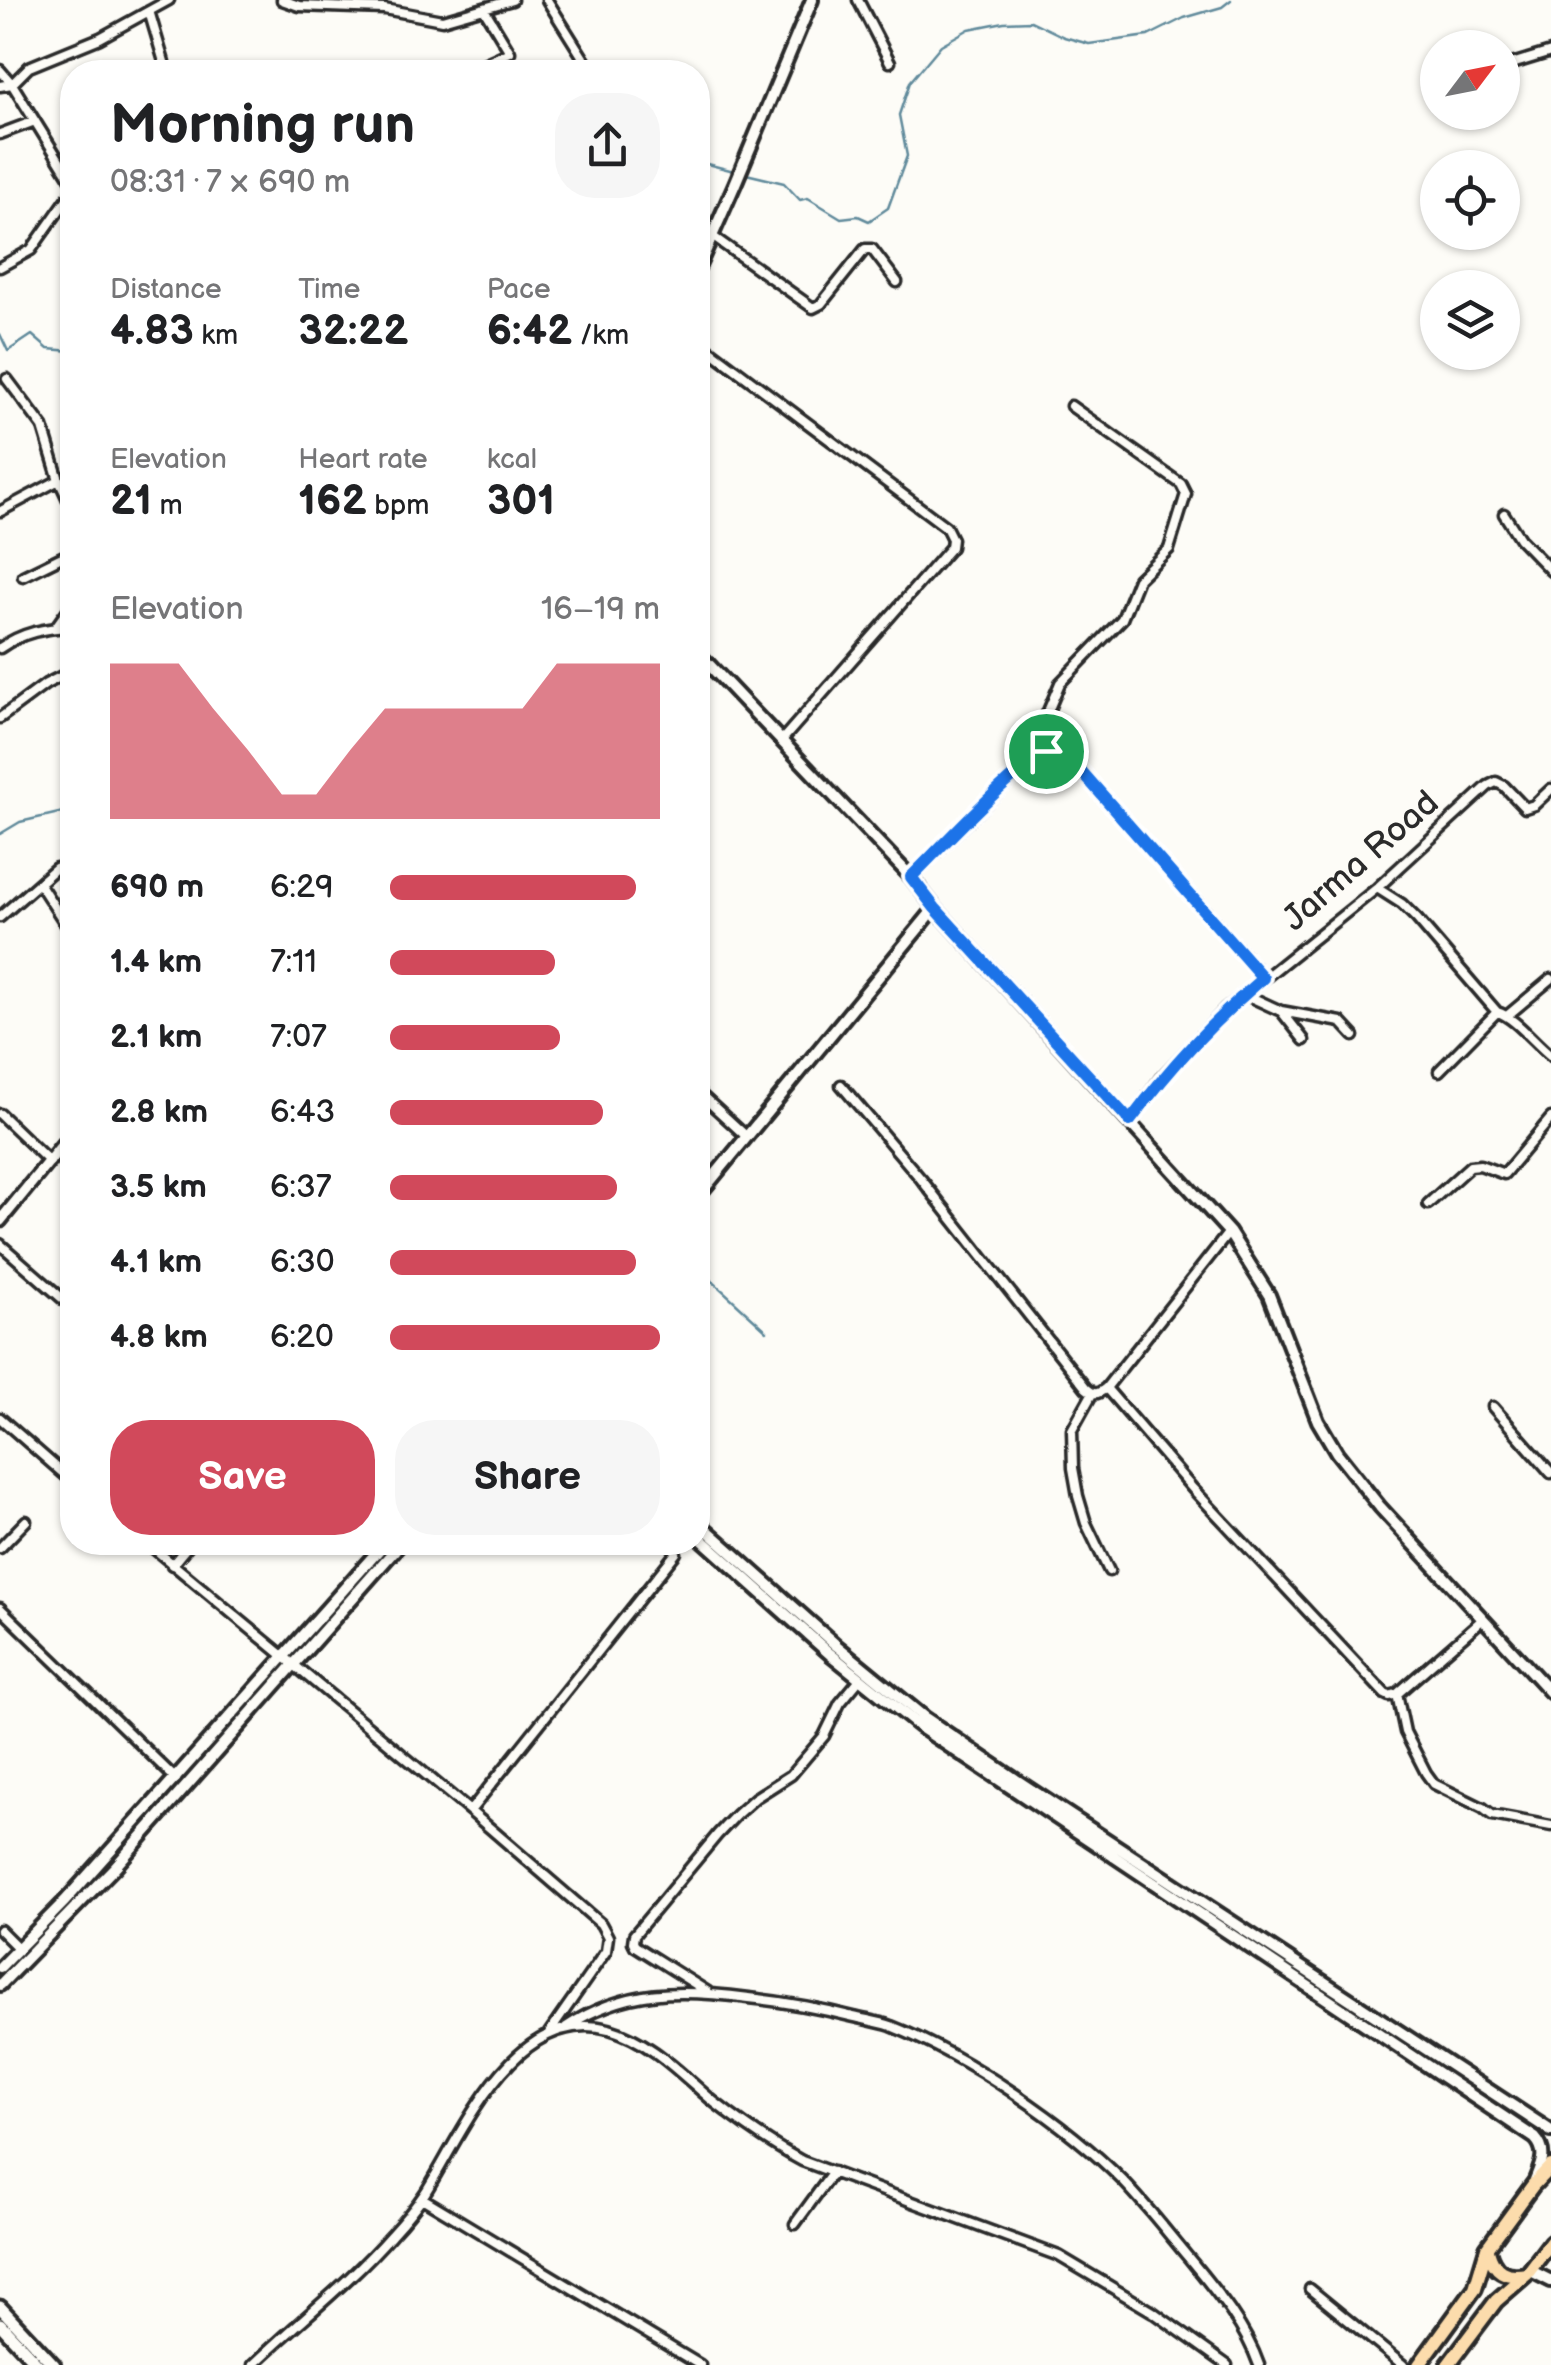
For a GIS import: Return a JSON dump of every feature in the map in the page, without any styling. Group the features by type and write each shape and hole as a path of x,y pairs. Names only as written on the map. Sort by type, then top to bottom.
{"main road":[{"path":"1419,2365 1476,2288 1488,2248 1551,2166"},
{"path":"1448,2365 1496,2301 1528,2272 1551,2242"},
{"path":"1488,2248 1496,2270 1510,2276 1528,2272"},
{"path":"0,2307 54,2365"},
{"path":"0,2324 38,2365"}],"street":[{"path":"0,86 12,84 29,67 100,38 168,0"},
{"path":"282,0 298,6 314,3 442,20 512,0"},
{"path":"388,0 392,11"},
{"path":"547,0 584,60"},
{"path":"710,241 812,0"},
{"path":"858,0 890,62"},
{"path":"484,9 510,52 494,60"},
{"path":"150,11 164,60"},
{"path":"1520,61 1551,52"},
{"path":"0,70 60,162"},
{"path":"0,134 35,121"},
{"path":"0,267 32,250 60,209"},
{"path":"712,236 813,308 861,251 869,247 896,282"},
{"path":"710,350 946,526 952,539 951,546 782,740"},
{"path":"2,511 59,480 43,428 6,378"},
{"path":"1046,751 1046,716 1060,683 1122,619 1138,579 1169,549 1186,494 1181,484 1071,406"},
{"path":"1504,514 1520,539 1551,572"},
{"path":"23,576 60,558"},
{"path":"55,628 60,621"},
{"path":"0,648 29,632 60,628"},
{"path":"710,665 911,877 1229,1232 1269,1295 1327,1438 1380,1507 1549,1687"},
{"path":"0,718 60,678"},
{"path":"911,877 1021,769 1055,749 1067,755 1263,978"},
{"name":"Jarma Road","path":"1130,1121 1201,1034 1263,978 1376,888 1488,786 1496,782 1504,786 1525,808 1551,789"},
{"path":"0,918 56,868"},
{"path":"38,884 60,916"},
{"path":"1376,888 1402,904 1497,1012 1508,1015 1551,1056"},
{"path":"710,1182 935,908"},
{"path":"1508,1015 1551,980"},
{"path":"1244,994 1282,1011 1341,1022 1354,1036"},
{"path":"1282,1011 1304,1040"},
{"path":"1438,1071 1497,1012"},
{"path":"841,1085 1092,1394 1106,1388 1229,1232"},
{"path":"710,1103 747,1137"},
{"path":"0,1114 50,1162"},
{"path":"1428,1204 1470,1166 1480,1165 1504,1174 1551,1118"},
{"path":"0,1221 60,1150"},
{"path":"0,1244 60,1296"},
{"path":"1106,1388 1193,1489 1385,1694 1397,1694 1483,1619"},
{"path":"1092,1394 1072,1430 1074,1468 1086,1523 1110,1571"},
{"path":"1492,1407 1551,1473"},
{"path":"0,1418 60,1470"},
{"path":"0,1548 26,1521"},
{"path":"710,1533 925,1718 1551,2131"},
{"path":"710,1547 860,1679 936,1738 1535,2138 1543,2160 1533,2185"},
{"path":"161,1555 470,1811 606,1930 608,1944 549,2033 518,2056 487,2090 422,2198 390,2236 253,2365"},
{"path":"172,1565 180,1555"},
{"path":"0,1985 101,1881 375,1555"},
{"path":"0,1967 390,1555"},
{"path":"470,1811 674,1555"},
{"path":"0,1608 177,1779"},
{"path":"712,1994 635,1946 634,1934 728,1824 755,1798 791,1776 824,1736 840,1703 860,1679"},
{"path":"1397,1694 1405,1732 1434,1784 1492,1815 1551,1826"},
{"path":"0,1930 19,1948"},
{"path":"563,2029 603,2006 628,1998 650,1993 712,1994 805,2005 888,2025 939,2048 1028,2103 1122,2180 1218,2295 1259,2365"},
{"path":"549,2033 586,2026 626,2036 652,2050 774,2146 833,2172 1059,2256 1153,2312 1227,2365"},
{"path":"795,2224 833,2172"},
{"path":"422,2198 700,2365"},
{"path":"1528,2272 1551,2280"},
{"path":"1310,2289 1403,2365"}],"waterway":[{"path":"742,173 784,183 800,200 808,198 841,218 858,216 869,221 888,208 907,156 899,115 910,82 941,45 969,29 1004,22 1031,21 1089,44 1148,36 1231,0"},
{"path":"710,165 734,171"},
{"path":"0,334 8,351 32,335 48,349 60,350"},
{"path":"0,834 20,822 60,813"},
{"path":"710,1279 767,1331"}],"route":[{"path":"1055,749 1067,755 1263,978 1201,1034 1130,1121 911,877 1021,769 1046,751 1055,749"}]}
